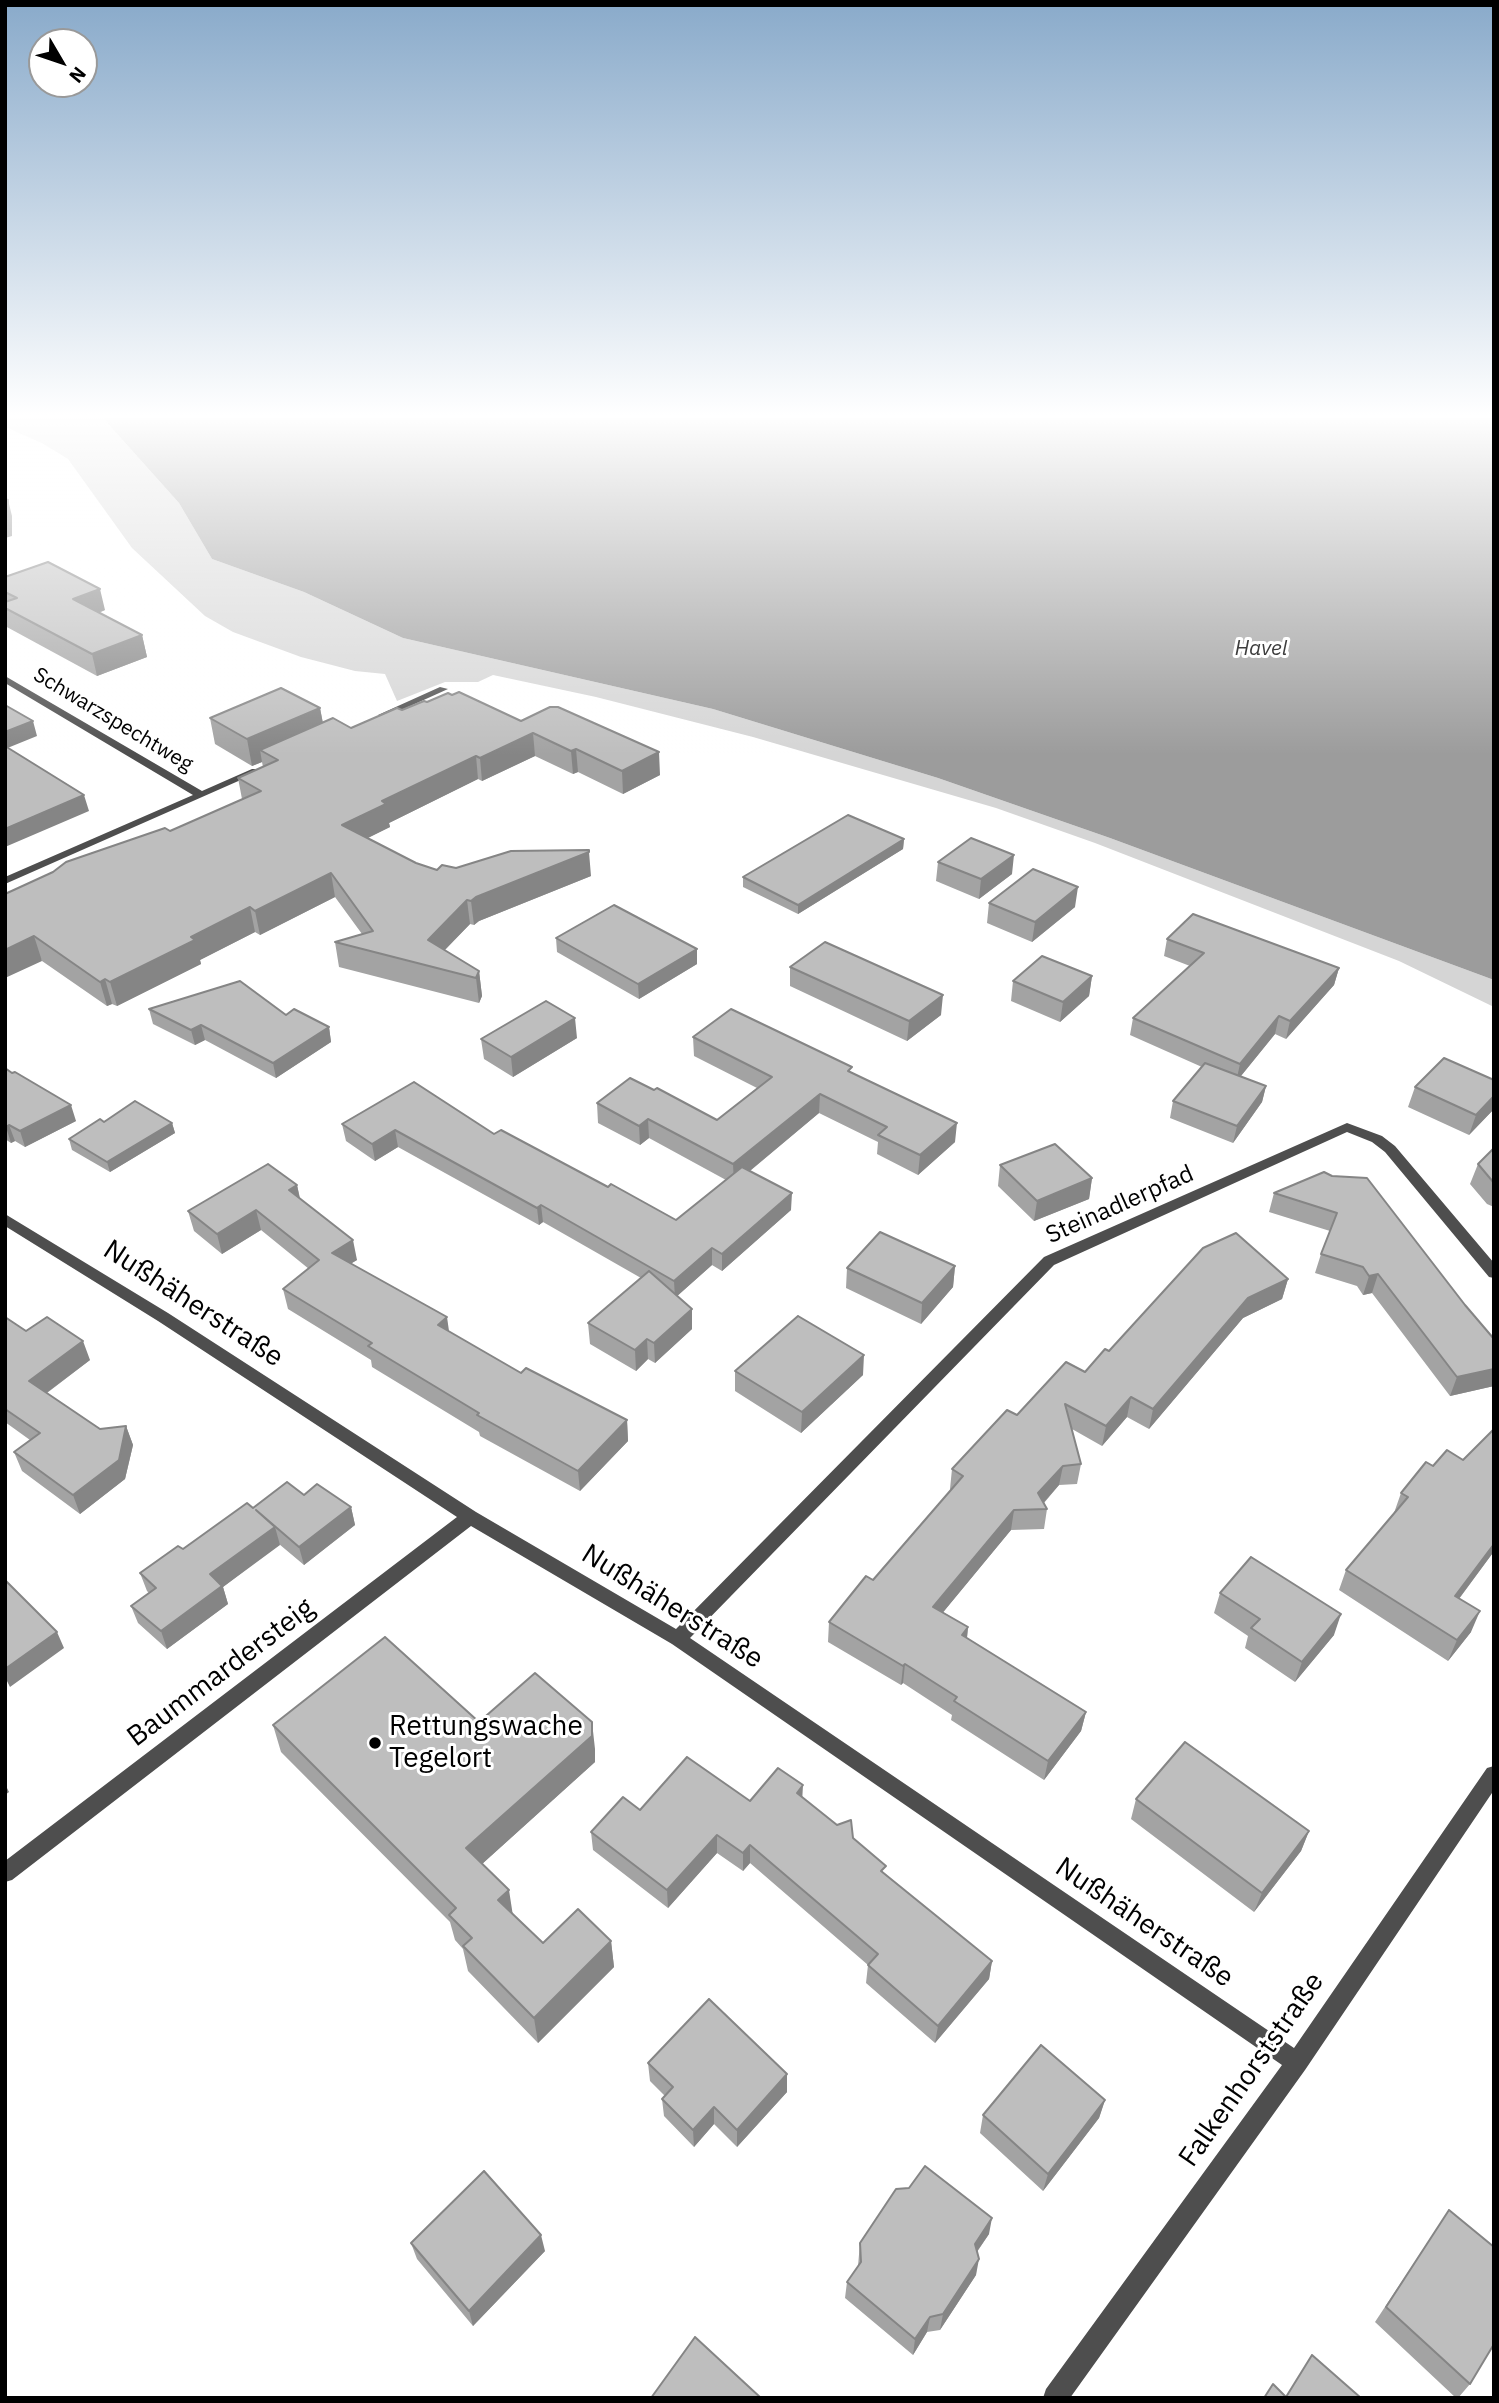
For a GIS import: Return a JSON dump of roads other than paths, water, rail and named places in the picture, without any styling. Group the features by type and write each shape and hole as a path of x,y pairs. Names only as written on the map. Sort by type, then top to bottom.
{"street":[{"name":"Schwarzspechtweg","path":"5,679 201,795"},
{"path":"366,722 443,689"},
{"name":"Schwarzspechtweg","path":"5,881 264,767"},
{"name":"Steinadlerpfad","path":"678,1639 1049,1261 1347,1127 1377,1139 1390,1149 1494,1273"},
{"name":"Nußhäherstraße","path":"5,1219 163,1317 470,1517 678,1639 1297,2062"},
{"name":"Baummardersteig","path":"5,1873 470,1517"},
{"name":"Falkenhorststraße","path":"1055,2398 1297,2062 1494,1774"}],"water":[{"name":"Havel","path":"195,530 1494,530 1494,980 1110,838 938,778 713,709 403,638 304,592 212,559"}],"place":[{"name":"Rettungswache Tegelort","path":"375,1743"}]}
